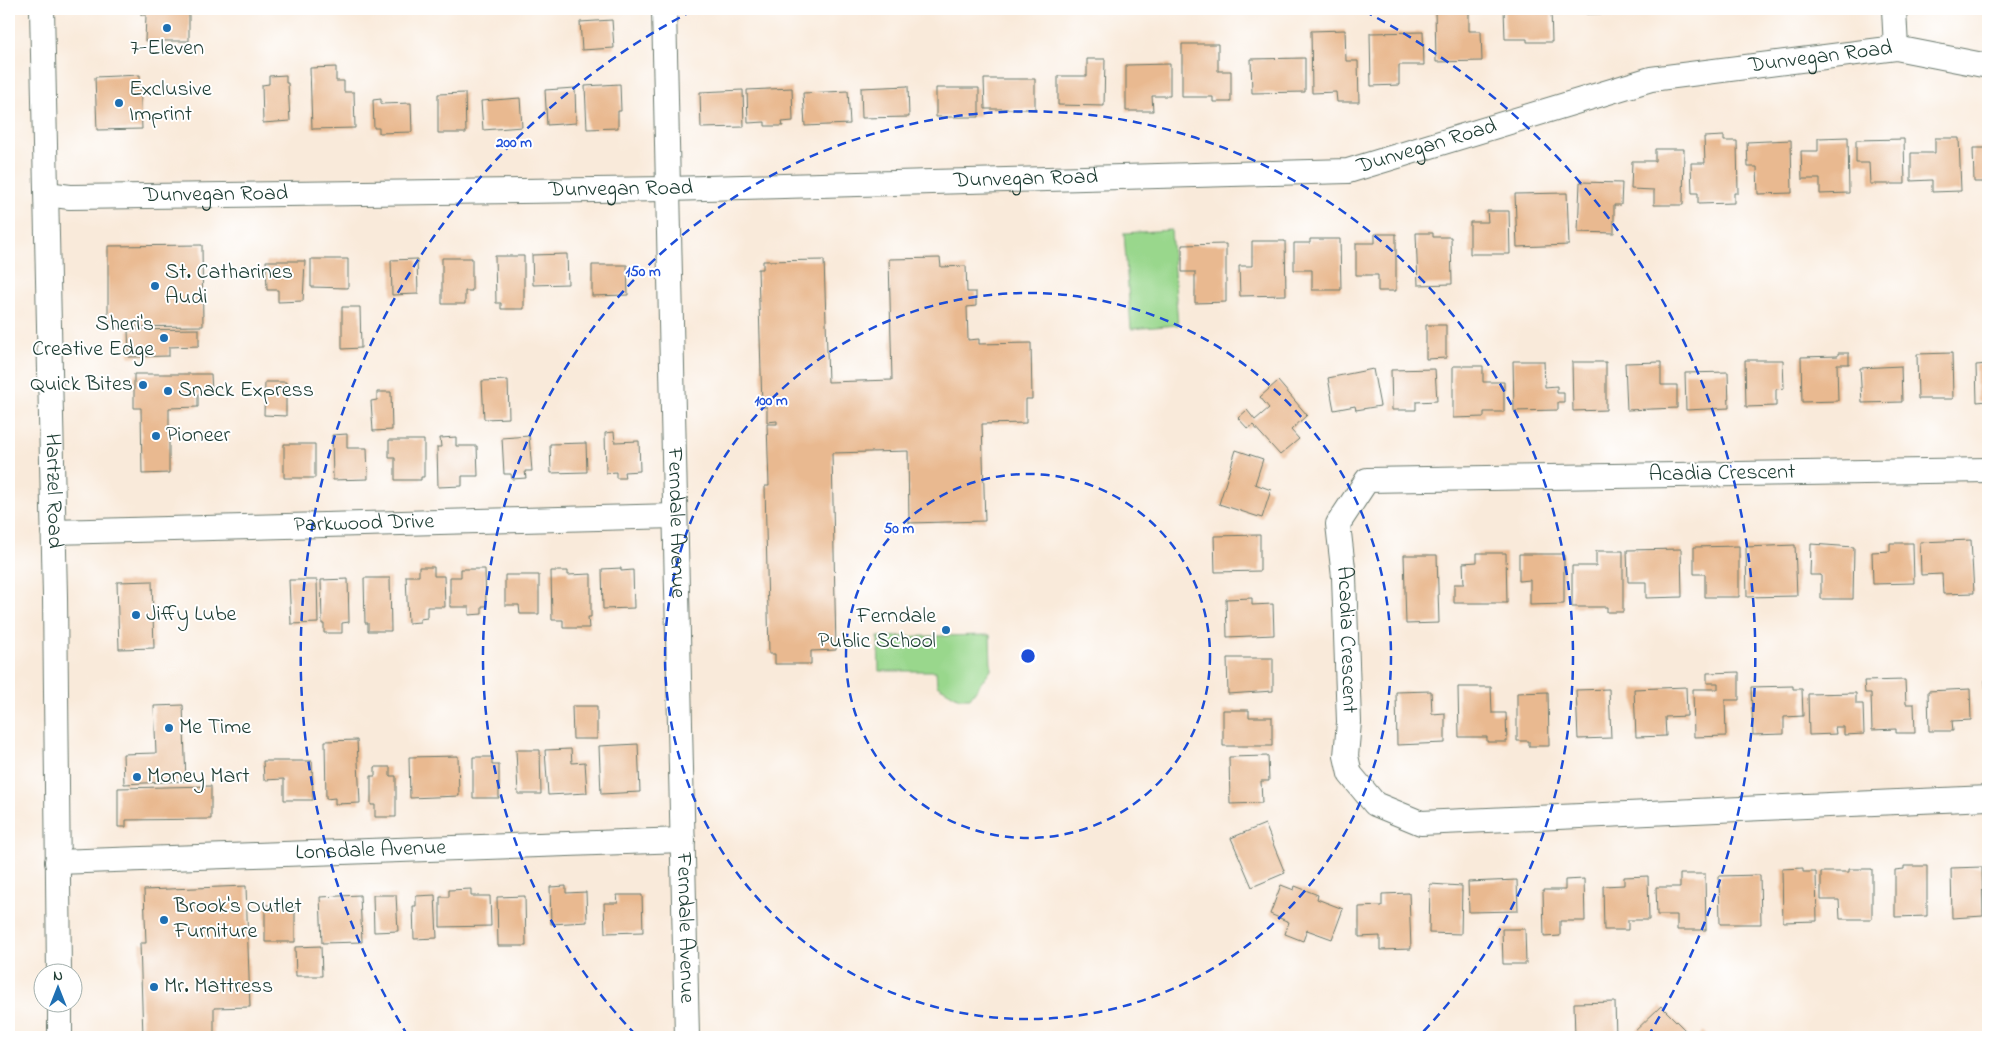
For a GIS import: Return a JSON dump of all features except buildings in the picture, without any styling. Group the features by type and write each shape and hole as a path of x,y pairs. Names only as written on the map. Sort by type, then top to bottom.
{"street":[{"name":"Hartzel Road","path":"42,9 53,532 59,964"},
{"name":"Ferndale Avenue","path":"664,9 687,1037"},
{"path":"1894,9 1896,48"},
{"name":"Dunvegan Road","path":"46,194 70,197 668,189 1348,171 1652,79 1896,48 1988,66"},
{"name":"Acadia Crescent","path":"1988,470 1367,480 1338,524 1344,577 1349,722 1346,756 1350,774 1374,804 1421,823 1988,798"},
{"name":"Parkwood Drive","path":"53,532 675,516"},
{"name":"Lonsdale Avenue","path":"58,862 683,840"},
{"path":"60,1014 60,1037"}],"green space":[{"path":"1171,230 1178,325 1131,329 1124,233"},
{"path":"990,635 991,669 970,698 959,698 937,685 936,671 879,671 878,637"}],"place":[{"name":"7-Eleven","path":"167,28"},
{"name":"Exclusive Imprint","path":"119,103"},
{"name":"St. Catharines Audi","path":"155,286"},
{"name":"Sheri's Creative Edge","path":"164,338"},
{"name":"Quick Bites","path":"143,385"},
{"name":"Snack Express","path":"168,391"},
{"name":"Pioneer","path":"156,436"},
{"name":"Jiffy Lube","path":"136,615"},
{"name":"Ferndale Public School","path":"946,630"},
{"name":"Me Time","path":"169,728"},
{"name":"Money Mart","path":"137,777"},
{"name":"Brook's Outlet Furniture","path":"164,920"},
{"name":"Mr. Mattress","path":"154,987"}]}
